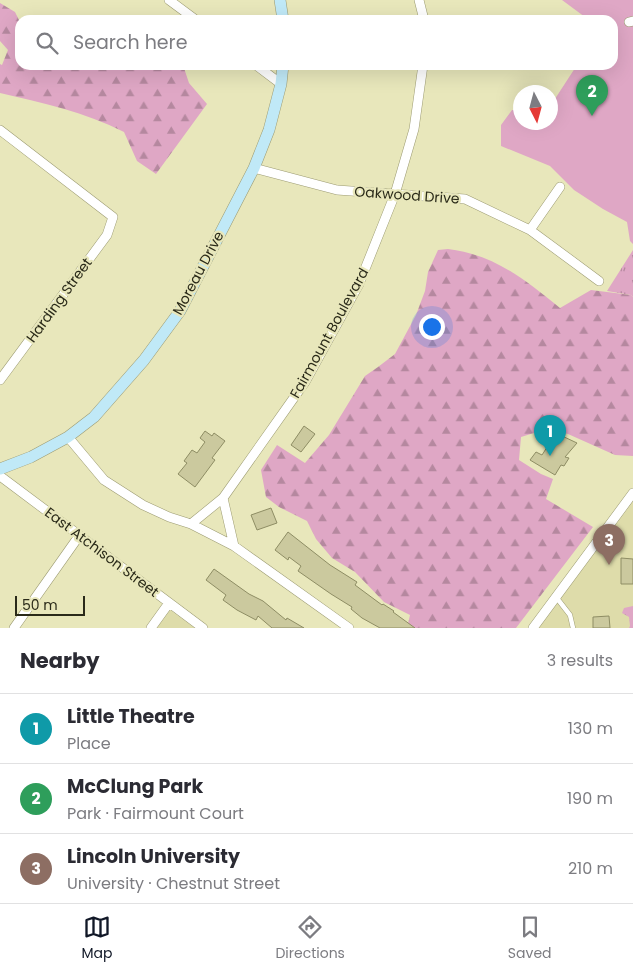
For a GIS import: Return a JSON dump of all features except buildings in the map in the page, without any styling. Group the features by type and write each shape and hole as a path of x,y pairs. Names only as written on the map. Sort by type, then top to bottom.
{"main road":[{"path":"280,0 283,15"},
{"name":"Moreau Drive","path":"0,469 31,457 68,437 94,417 144,360 180,311 254,168 269,130 281,84 282,70"}],"street":[{"path":"169,0 189,15"},
{"path":"419,0 423,15"},
{"path":"263,70 281,84"},
{"name":"Fairmount Boulevard","path":"191,524 223,498 305,382 359,284 395,194 414,129 422,70"},
{"name":"Harding Street","path":"0,130 113,217 108,235 0,380"},
{"name":"Oakwood Drive","path":"254,168 337,190 465,199 530,230 599,281"},
{"path":"530,230 560,187"},
{"path":"68,437 104,480 143,504 170,517 191,524 234,546 349,628"},
{"name":"East Atchison Street","path":"0,476 203,628"},
{"path":"533,628 633,492"},
{"path":"223,498 234,546"},
{"path":"14,628 79,536"},
{"path":"151,628 169,603"}],"lane":[{"path":"556,597 570,615 573,628"}],"shaded area":[{"path":"633,502 633,628 538,628"},
{"path":"170,610 195,628 157,628"}],"green space":[{"path":"562,0 633,0 633,244 630,241 627,222 574,190 550,166 501,146 501,125 512,110 513,130 558,130 558,94 574,70 618,70 618,15 582,15"},
{"path":"0,3 15,12 16,15 15,70 185,70 189,83 207,104 156,174 137,161 124,132 94,119 48,104 0,93 0,64 2,65 8,50 0,41"},
{"path":"448,249 465,252 495,263 534,287 560,308 591,290 631,295 633,297 633,456 615,455 568,434 547,429 521,437 519,460 553,479 546,499 593,527 516,628 407,628 410,615 384,602 355,572 332,558 316,539 307,521 279,507 266,497 261,470 277,445 305,463 329,435 365,376 395,354 416,315 425,291 428,272 438,250"},
{"path":"633,250 633,297 607,291"},
{"path":"633,606 633,628 629,628 629,617 622,613 624,608"}],"place":[{"name":"McClung Park","path":"592,116"},
{"name":"Little Theatre","path":"550,456"},
{"name":"Lincoln University","path":"609,565"}]}
